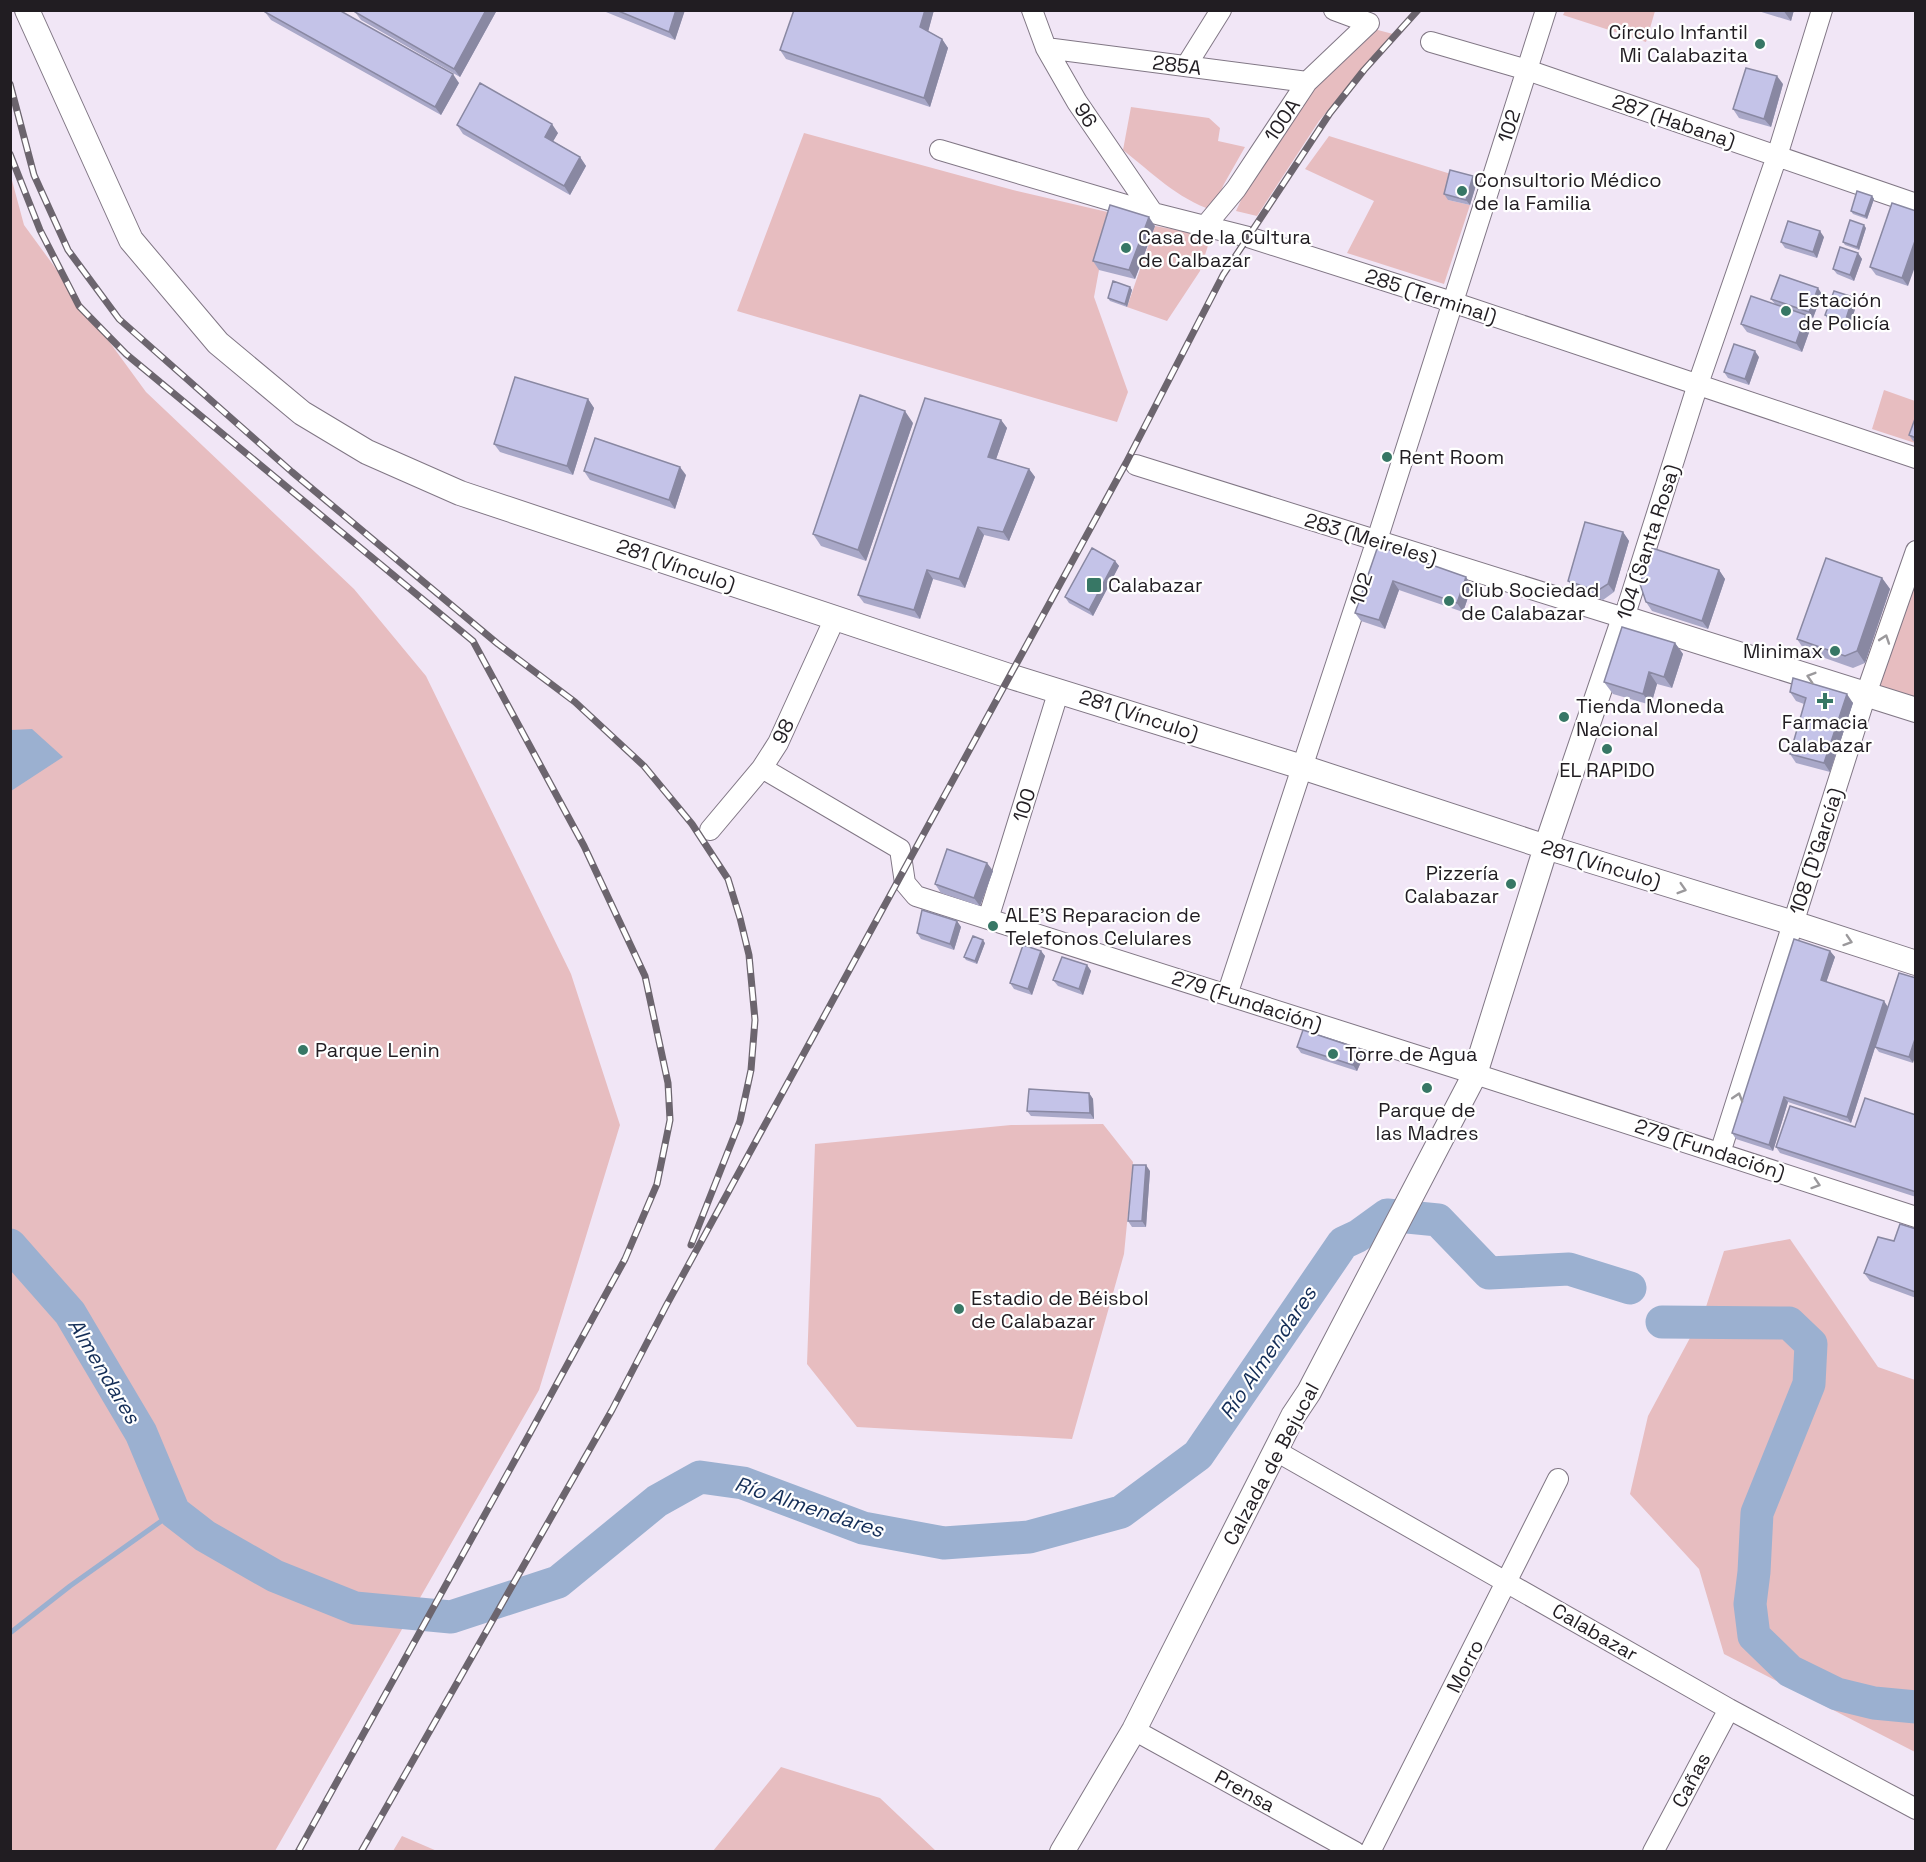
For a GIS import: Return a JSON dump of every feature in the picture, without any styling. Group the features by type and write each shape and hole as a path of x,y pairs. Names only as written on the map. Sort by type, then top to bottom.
{"main road":[{"name":"281 (Vínculo)","path":"27,10 131,240 218,343 302,413 367,452 460,493 1009,676 1916,963"},
{"name":"283 (Meireles)","path":"1624,618 1916,710"},
{"name":"104 (Santa Rosa)","path":"1475,1074 1546,847 1624,618"},
{"name":"Calzada de Bejucal","path":"1062,1851 1134,1730 1276,1451 1475,1074"}],"street":[{"name":"96","path":"1032,10 1047,48 1106,146 1153,213"},
{"path":"1186,66 1221,10"},
{"name":"100A","path":"1206,225 1236,189 1307,82 1369,23 1335,10"},
{"name":"102","path":"1227,996 1377,540 1546,10"},
{"name":"104 (Santa Rosa)","path":"1624,618 1698,384 1777,156 1822,10"},
{"name":"287 (Habana)","path":"1431,42 1527,70 1916,204"},
{"name":"285A","path":"1047,48 1307,82"},
{"name":"285 (Terminal)","path":"940,150 1153,213 1206,225 1452,302 1916,458"},
{"name":"283 (Meireles)","path":"1136,465 1624,618"},
{"name":"108 (D'García)","path":"1720,1153 1866,694 1916,551"},
{"name":"98","path":"710,830 762,768 778,743 835,618"},
{"name":"100","path":"988,919 1059,690"},
{"name":"279 (Fundación)","path":"762,768 900,849 905,883 915,896 1916,1217"},
{"name":"Calabazar","path":"1276,1451 1729,1709 1916,1809"},
{"name":"Morro","path":"1370,1851 1508,1582 1558,1479"},
{"name":"Cañas","path":"1653,1851 1729,1709"},
{"name":"Prensa","path":"1134,1730 1355,1851"}],"shaded area":[{"path":"1565,10 1655,11 1646,42 1563,15"},
{"path":"1374,29 1393,34 1319,121 1257,216 1236,211 1267,151 1318,84"},
{"path":"1131,107 1209,118 1220,128 1218,141 1245,147 1212,210 1176,192 1123,150"},
{"path":"804,133 1013,190 1116,214 1099,270 1094,297 1128,392 1117,422 737,311"},
{"path":"1329,136 1454,175 1448,200 1470,205 1444,284 1347,253 1374,201 1305,169"},
{"name":"Parque Lenin","path":"10,173 24,225 146,392 354,589 426,676 571,974 620,1125 539,1390 275,1851 11,1851"},
{"path":"1155,226 1211,236 1200,271 1167,321 1127,307"},
{"path":"1884,390 1915,401 1915,443 1872,429"},
{"path":"1915,551 1915,710 1866,694"},
{"name":"Estadio de Béisbol de Calabazar","path":"1103,1124 1133,1162 1124,1254 1072,1439 857,1427 807,1364 815,1144 1011,1125"},
{"path":"1790,1239 1878,1367 1915,1380 1915,1752 1724,1654 1699,1569 1630,1494 1648,1416 1705,1310 1724,1251"},
{"path":"781,1767 880,1798 936,1851 713,1851"},
{"path":"402,1836 437,1851 393,1851"}],"water":[{"path":"32,729 63,757 11,791 11,730"}],"building":[{"path":"266,10 339,10 453,74 435,107 265,12"},
{"path":"356,10 486,10 454,69 355,12"},
{"path":"616,10 676,10 669,32"},
{"path":"794,10 925,10 920,27 942,39 924,98 780,50"},
{"path":"1746,68 1777,76 1764,119 1733,109"},
{"path":"480,83 552,124 545,137 580,157 564,186 457,125"},
{"name":"Consultorio Médico de la Familia","path":"1450,170 1473,176 1466,200 1444,194"},
{"path":"1857,191 1872,196 1865,216 1851,211"},
{"path":"1892,203 1916,211 1916,238 1902,278 1870,267"},
{"name":"Casa de la Cultura de Calbazar","path":"1110,205 1149,217 1129,270 1093,261"},
{"path":"1850,220 1864,225 1857,247 1843,242"},
{"path":"1788,221 1820,231 1813,252 1781,242"},
{"path":"1840,247 1858,253 1850,275 1833,269"},
{"path":"1780,275 1818,288 1809,312 1771,299"},
{"path":"1113,281 1130,287 1125,304 1108,298"},
{"path":"1834,291 1853,297 1845,322 1825,315"},
{"path":"1751,296 1806,315 1796,343 1741,324"},
{"path":"1734,344 1755,351 1745,379 1724,372"},
{"path":"515,377 588,399 567,466 494,444"},
{"path":"860,395 905,411 858,550 813,534"},
{"path":"925,398 1001,420 988,457 1029,469 1003,532 978,527 959,579 927,570 914,610 858,595"},
{"path":"1916,416 1916,438 1909,435"},
{"path":"595,438 680,467 669,500 584,471"},
{"path":"1585,522 1623,532 1608,584 1597,591 1568,581"},
{"name":"Club Sociedad de Calabazar","path":"1378,546 1466,577 1457,603 1393,581 1379,620 1355,613"},
{"name":"Calabazar","path":"1092,548 1115,561 1089,610 1065,597"},
{"path":"1652,548 1719,570 1702,621 1646,602 1640,584"},
{"path":"1826,558 1882,578 1857,651 1845,656 1797,639"},
{"path":"1622,627 1675,643 1664,677 1649,672 1643,694 1604,682"},
{"path":"1793,678 1847,694 1824,763 1790,754 1806,698 1790,692"},
{"path":"947,849 987,863 974,898 935,884"},
{"path":"922,910 957,921 950,944 917,933"},
{"path":"973,936 983,940 975,961 964,957"},
{"path":"1794,939 1830,951 1821,980 1884,1001 1847,1117 1784,1097 1769,1145 1732,1133"},
{"path":"1023,945 1041,951 1028,989 1010,983"},
{"path":"1062,957 1087,965 1079,989 1053,980"},
{"path":"1899,973 1916,978 1916,1036 1909,1057 1875,1047"},
{"name":"Torre de Agua","path":"1303,1030 1360,1049 1353,1065 1297,1047"},
{"path":"1029,1089 1089,1093 1090,1113 1027,1111"},
{"path":"1865,1098 1916,1115 1916,1192 1776,1147 1790,1106 1855,1127"},
{"path":"1133,1165 1146,1165 1142,1221 1128,1221"},
{"path":"1900,1224 1916,1229 1915,1292 1864,1273 1878,1237 1894,1241"}],"waterway":[{"name":"Río Almendares","path":"10,1245 70,1313 141,1433 174,1512 205,1536 275,1576 355,1608 451,1617 558,1582 657,1501 700,1477 743,1483 863,1528 944,1543 1029,1537 1121,1512 1198,1455 1343,1243 1358,1236 1387,1215 1438,1220 1489,1273 1569,1269 1630,1288"},
{"name":"Río Almendares","path":"1662,1322 1789,1323 1811,1344 1809,1384 1757,1513 1750,1604 1754,1636 1790,1671 1837,1694 1874,1703 1916,1707"},
{"path":"10,1633 70,1586 174,1512"}],"railway":[{"path":"361,1852 612,1410 666,1306 1126,463 1223,275 1330,113 1364,70 1418,10"},
{"path":"10,84 34,175 68,250 119,319 292,472 498,644 575,702 644,766 692,824 728,879 749,955 755,1020 751,1070 740,1121 691,1245"},
{"path":"10,154 40,230 79,306 126,354 473,641 584,846 645,976 668,1083 670,1120 657,1184 625,1259 298,1852"}],"place":[{"name":"Círculo Infantil Mi Calabazita","path":"1760,44"},
{"name":"Consultorio Médico de la Familia","path":"1462,191"},
{"name":"Casa de la Cultura de Calbazar","path":"1126,248"},
{"name":"Estación de Policía","path":"1786,311"},
{"name":"Rent Room","path":"1387,457"},
{"name":"Calabazar","path":"1094,585"},
{"name":"Club Sociedad de Calabazar","path":"1449,601"},
{"name":"Minimax","path":"1835,651"},
{"name":"Farmacia Calabazar","path":"1825,701"},
{"name":"Tienda Moneda Nacional","path":"1564,717"},
{"name":"EL RAPIDO","path":"1607,749"},
{"name":"Pizzería Calabazar","path":"1511,884"},
{"name":"ALE'S Reparacion de Telefonos Celulares","path":"993,926"},
{"name":"Parque Lenin","path":"303,1050"},
{"name":"Torre de Agua","path":"1333,1054"},
{"name":"Parque de las Madres","path":"1427,1088"},
{"name":"Estadio de Béisbol de Calabazar","path":"959,1309"}],"water label":[{"name":"Almendares","path":"104,1371"}]}
